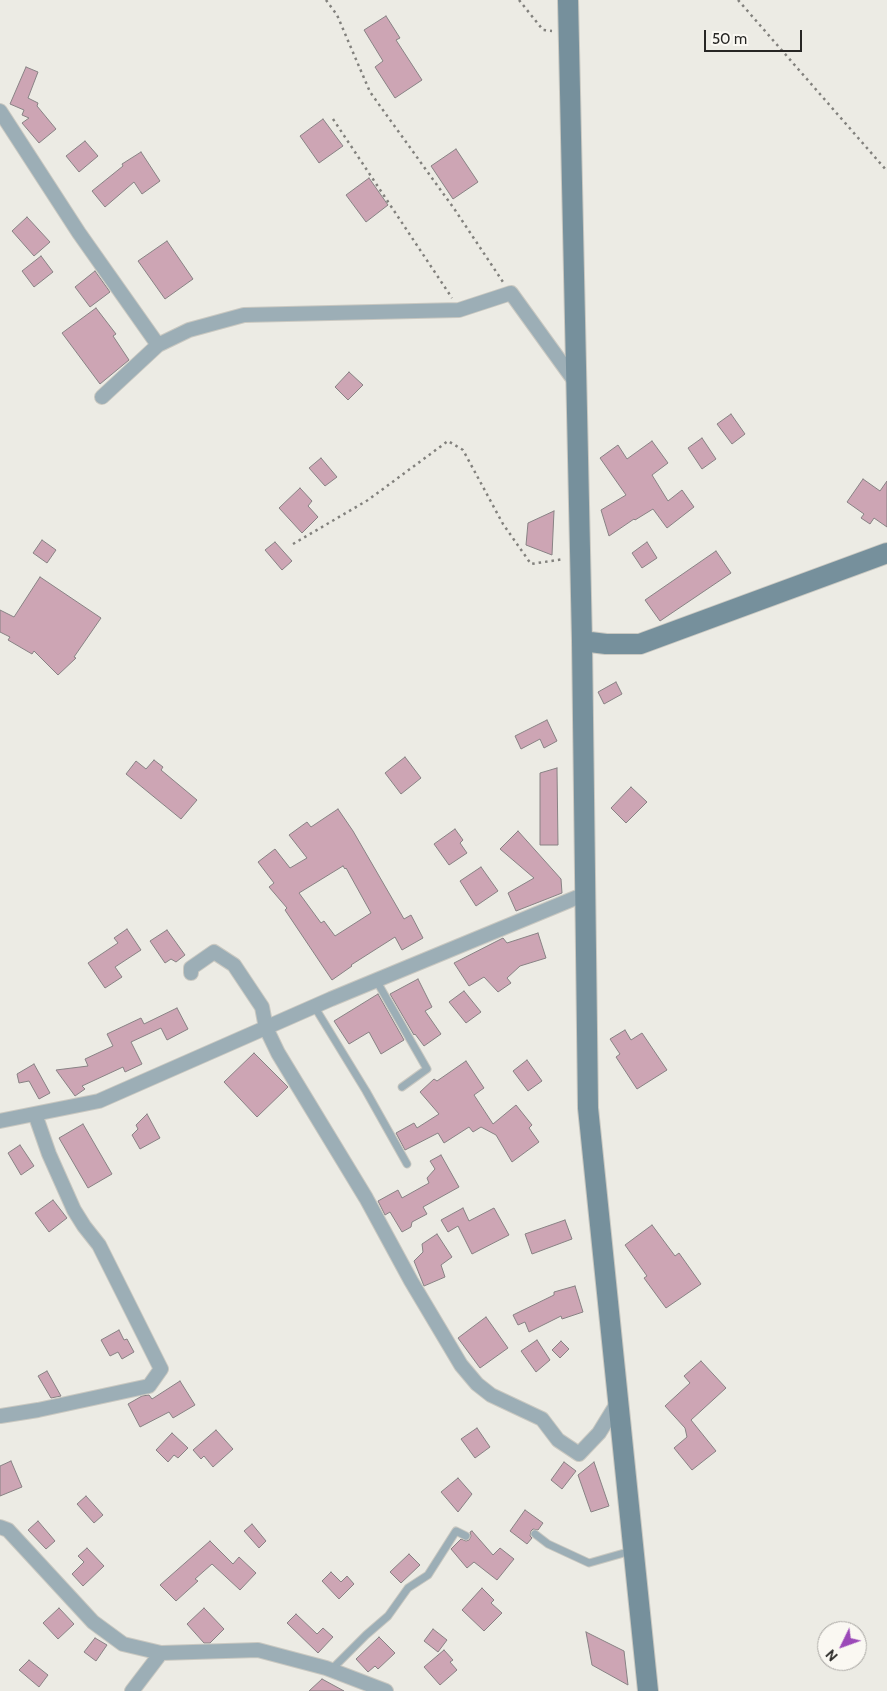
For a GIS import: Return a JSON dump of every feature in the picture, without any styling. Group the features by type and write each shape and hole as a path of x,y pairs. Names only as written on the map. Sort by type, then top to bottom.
{"main road":[{"path":"568,0 582,641 588,1108 648,1691"},
{"path":"582,641 606,644 640,644 887,553"}],"street":[{"path":"0,111 79,233 158,345"},
{"path":"102,397 158,345 189,330 244,315 459,310 511,294 576,383"},
{"path":"0,1121 99,1101 314,1006 585,894"},
{"path":"191,973 191,968 214,952 234,965 262,1007 266,1028 278,1053 366,1198 411,1281 461,1365 477,1384 491,1395 542,1418 558,1440 579,1454 598,1433 618,1402"},
{"path":"0,1416 38,1410 148,1386 161,1369 99,1245 74,1210 49,1154 35,1114"},
{"path":"0,1527 8,1530 93,1622 123,1644 161,1653 258,1650 331,1670 386,1691"},
{"path":"132,1691 161,1653"}],"lane":[{"path":"376,980 427,1069 402,1086"},
{"path":"314,1006 366,1091 406,1164"},
{"path":"331,1670 388,1616 408,1588 428,1575 456,1531 466,1536"},
{"path":"535,1534 548,1544 589,1563 634,1551"}],"path":[{"path":"326,0 337,15 370,92 455,210 511,294"},
{"path":"519,0 543,30 568,32"},
{"path":"738,0 887,172"},
{"path":"333,119 459,310"},
{"path":"293,544 368,500 448,442 463,450 503,524 531,564 580,556"}],"building":[{"path":"386,16 400,38 396,40 422,80 395,98 375,67 383,61 364,30"},
{"path":"26,67 38,72 28,98 38,103 37,106 56,129 39,143 22,123 29,118 22,115 24,110 10,104"},
{"path":"323,119 343,146 319,163 300,136"},
{"path":"85,141 98,156 79,172 66,156"},
{"path":"456,149 478,182 453,199 431,166"},
{"path":"141,152 160,181 142,194 134,182 105,207 92,191 123,166 122,164"},
{"path":"369,178 388,205 366,222 346,195"},
{"path":"27,217 50,242 34,256 12,231"},
{"path":"167,241 193,279 165,299 138,261"},
{"path":"41,256 53,272 34,287 22,271"},
{"path":"95,271 110,292 90,307 75,287"},
{"path":"96,308 116,334 113,336 129,360 100,384 62,333"},
{"path":"349,372 363,385 348,400 335,387"},
{"path":"731,414 745,434 732,444 717,424"},
{"path":"702,438 716,459 702,469 688,448"},
{"path":"652,441 668,463 652,475 668,501 682,490 694,507 667,528 653,509 609,536 601,510 626,495 600,458 618,445 627,459"},
{"path":"321,458 337,477 325,486 309,468"},
{"path":"863,479 880,491 887,481 887,527 874,518 870,524 861,518 864,514 847,502"},
{"path":"300,488 312,501 308,506 318,517 302,533 279,508"},
{"path":"554,511 552,555 526,545 528,523"},
{"path":"42,540 56,550 47,563 33,553"},
{"path":"275,542 292,561 282,570 265,550"},
{"path":"647,542 657,558 642,568 632,553"},
{"path":"716,551 731,573 660,621 645,600"},
{"path":"40,577 101,618 74,657 76,658 58,675 34,651 32,654 8,640 10,637 0,632 0,610 14,617"},
{"path":"616,682 622,694 604,704 598,692"},
{"path":"547,720 557,741 544,748 540,739 521,749 515,736"},
{"path":"405,757 421,778 401,794 385,773"},
{"path":"154,760 163,767 161,770 197,800 181,819 126,774 136,761 146,769"},
{"path":"557,768 558,845 540,845 540,773"},
{"path":"631,787 647,802 626,823 611,808"},
{"path":"338,809 353,831 404,919 411,915 423,938 402,950 395,937 351,965 332,980 285,910 287,908 269,887 274,883 258,862 275,849 290,868 307,858 289,835 307,822 311,827","holes":["343,866 371,913 335,936 324,921 321,923 299,893"]},
{"path":"455,829 463,840 460,843 467,853 449,865 434,844"},
{"path":"518,831 561,879 562,893 516,911 508,893 534,878 500,849"},
{"path":"481,867 498,891 476,906 460,881"},
{"path":"127,929 141,950 115,967 122,977 105,988 88,963 118,943 114,938"},
{"path":"167,930 185,955 176,962 171,959 165,963 150,941"},
{"path":"538,933 546,958 520,966 507,978 511,983 498,992 484,977 469,986 454,963 503,938 507,943"},
{"path":"418,979 432,1007 425,1011 441,1034 424,1046 414,1035 390,994"},
{"path":"464,991 481,1012 466,1023 449,1002"},
{"path":"378,994 404,1040 381,1054 369,1032 349,1044 334,1021"},
{"path":"177,1008 188,1029 167,1040 161,1028 131,1042 142,1064 125,1072 123,1067 82,1086 85,1089 75,1096 56,1070 88,1066 85,1059 113,1046 107,1034 141,1018 144,1024"},
{"path":"625,1030 631,1040 642,1033 667,1070 637,1089 616,1057 620,1054 610,1039"},
{"path":"254,1053 288,1087 257,1117 224,1082"},
{"path":"527,1060 542,1081 528,1091 513,1071"},
{"path":"466,1061 484,1088 474,1095 493,1124 516,1105 532,1125 529,1128 539,1142 512,1162 496,1135 481,1127 473,1132 469,1127 444,1143 438,1133 405,1150 396,1133 414,1123 417,1128 439,1114 420,1092 434,1079 437,1081"},
{"path":"34,1064 50,1093 39,1099 29,1081 19,1083 17,1074"},
{"path":"147,1114 160,1138 140,1149 132,1135 138,1129 136,1125"},
{"path":"83,1124 112,1174 88,1188 59,1138"},
{"path":"20,1145 34,1166 21,1175 8,1153"},
{"path":"441,1155 459,1187 423,1207 427,1214 412,1222 411,1227 402,1232 390,1212 385,1215 378,1201 398,1190 402,1198 429,1183 427,1178 435,1169 430,1161"},
{"path":"53,1200 67,1218 49,1232 35,1213"},
{"path":"463,1208 469,1221 494,1208 509,1235 472,1254 458,1226 448,1232 441,1220"},
{"path":"565,1220 572,1239 532,1254 525,1234"},
{"path":"652,1225 675,1256 679,1253 701,1284 666,1308 644,1278 647,1276 625,1245"},
{"path":"437,1234 452,1257 441,1265 445,1277 424,1286 414,1261 423,1252 422,1244"},
{"path":"575,1286 583,1312 562,1319 561,1316 529,1332 525,1322 518,1325 513,1315 554,1295 554,1292"},
{"path":"486,1317 508,1348 480,1368 458,1338"},
{"path":"119,1330 124,1340 127,1339 134,1352 122,1359 118,1352 110,1356 101,1340"},
{"path":"537,1340 550,1360 536,1372 521,1351"},
{"path":"561,1341 569,1349 560,1358 552,1350"},
{"path":"701,1361 726,1388 691,1420 716,1451 692,1470 674,1448 687,1437 685,1428 665,1406 690,1383 684,1376"},
{"path":"47,1371 61,1396 51,1398 38,1376"},
{"path":"180,1381 195,1405 173,1418 169,1412 140,1427 128,1404 142,1396 149,1395 152,1399"},
{"path":"477,1428 490,1447 475,1458 461,1439"},
{"path":"216,1430 233,1449 213,1467 204,1456 201,1459 193,1450"},
{"path":"172,1433 188,1448 178,1458 174,1455 168,1462 156,1450"},
{"path":"11,1461 22,1487 0,1496 0,1466"},
{"path":"564,1462 576,1471 562,1489 551,1480"},
{"path":"594,1462 609,1506 591,1512 578,1475"},
{"path":"458,1478 472,1494 458,1512 441,1492"},
{"path":"86,1496 103,1515 94,1523 77,1504"},
{"path":"525,1510 543,1523 538,1530 533,1529 531,1531 530,1536 532,1538 527,1544 510,1531"},
{"path":"38,1521 55,1541 46,1549 28,1530"},
{"path":"252,1524 266,1541 259,1548 244,1531"},
{"path":"472,1531 493,1555 500,1548 514,1559 497,1580 474,1562 467,1568 451,1549 461,1539 469,1540 470,1532"},
{"path":"210,1541 233,1564 239,1557 256,1573 240,1590 212,1564 195,1579 198,1581 176,1601 160,1585"},
{"path":"87,1548 104,1566 83,1586 72,1574 84,1562 78,1556"},
{"path":"409,1554 420,1565 401,1583 390,1572"},
{"path":"331,1572 341,1582 347,1576 354,1584 339,1599 322,1581"},
{"path":"482,1588 494,1600 491,1603 502,1613 484,1631 462,1610"},
{"path":"59,1608 74,1624 58,1639 43,1623"},
{"path":"204,1608 224,1629 210,1643 204,1643 187,1624"},
{"path":"296,1614 317,1634 323,1628 333,1637 318,1653 287,1623"},
{"path":"433,1629 447,1640 438,1652 424,1641"},
{"path":"586,1632 624,1651 628,1685 592,1665"},
{"path":"379,1637 395,1653 378,1669 375,1666 368,1672 356,1659"},
{"path":"95,1638 107,1645 96,1661 84,1652"},
{"path":"444,1650 453,1660 450,1662 457,1670 440,1685 424,1667"},
{"path":"29,1660 48,1675 39,1687 19,1670"},
{"path":"322,1679 344,1691 309,1691"}]}
